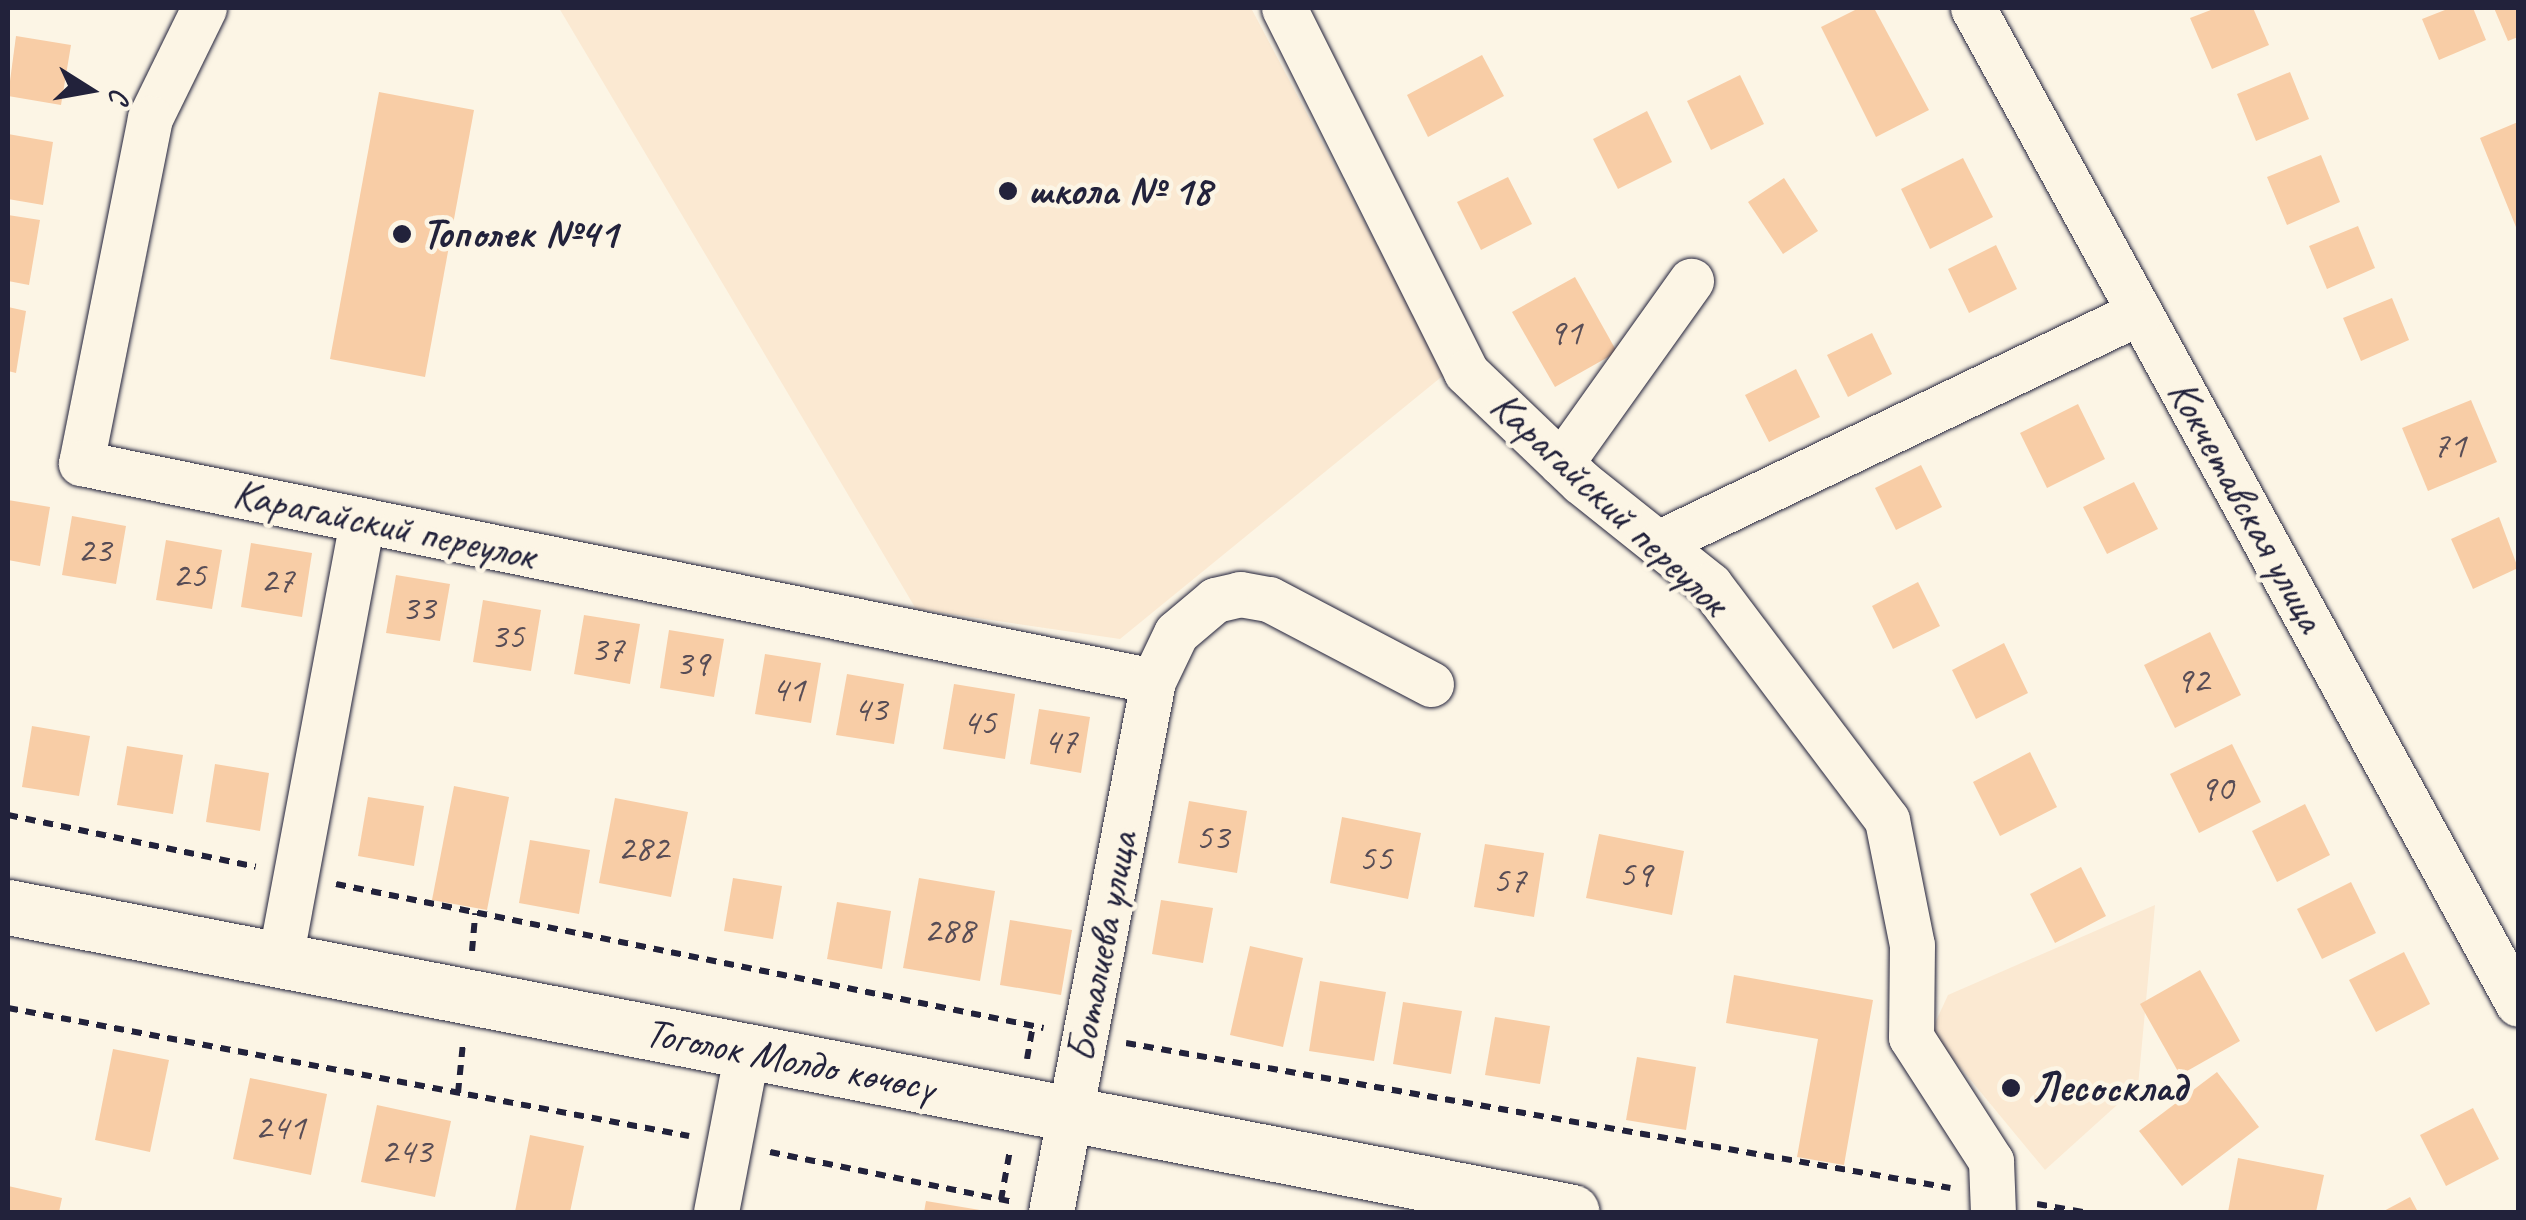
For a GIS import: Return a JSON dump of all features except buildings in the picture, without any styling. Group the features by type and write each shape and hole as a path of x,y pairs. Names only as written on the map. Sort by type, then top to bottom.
{"main road":[{"name":"Тоголок Молдо көчөсү","path":"8,908 1572,1212"}],"street":[{"name":"Карагайский переулок","path":"204,8 150,118 80,463 1154,681"},
{"name":"Кокчетавская улица","path":"1973,8 2518,1004"},
{"name":"Карагайский переулок","path":"1290,10 1466,372 1561,463 1710,585 1887,820 1912,944 1912,1037 1991,1161 1993,1212"},
{"path":"1561,463 1691,281"},
{"path":"1658,543 2140,312"},
{"path":"280,959 362,521"},
{"name":"Боталиева улица","path":"1051,1211 1154,681 1187,618 1215,600 1240,594 1269,599 1431,684"},
{"path":"716,1212 747,1051"}],"path":[{"path":"8,1008 731,1144 1051,1211"}],"shaded area":[{"name":"школа № 18","path":"559,8 1251,8 1445,374 1120,639 916,609"},
{"path":"2155,905 2138,1086 2045,1170 1931,1032 1948,995"}],"place":[{"name":"школа № 18","path":"1008,191"},
{"name":"Тополек №41","path":"402,234"},
{"name":"Лесосклад","path":"2011,1088"}]}
